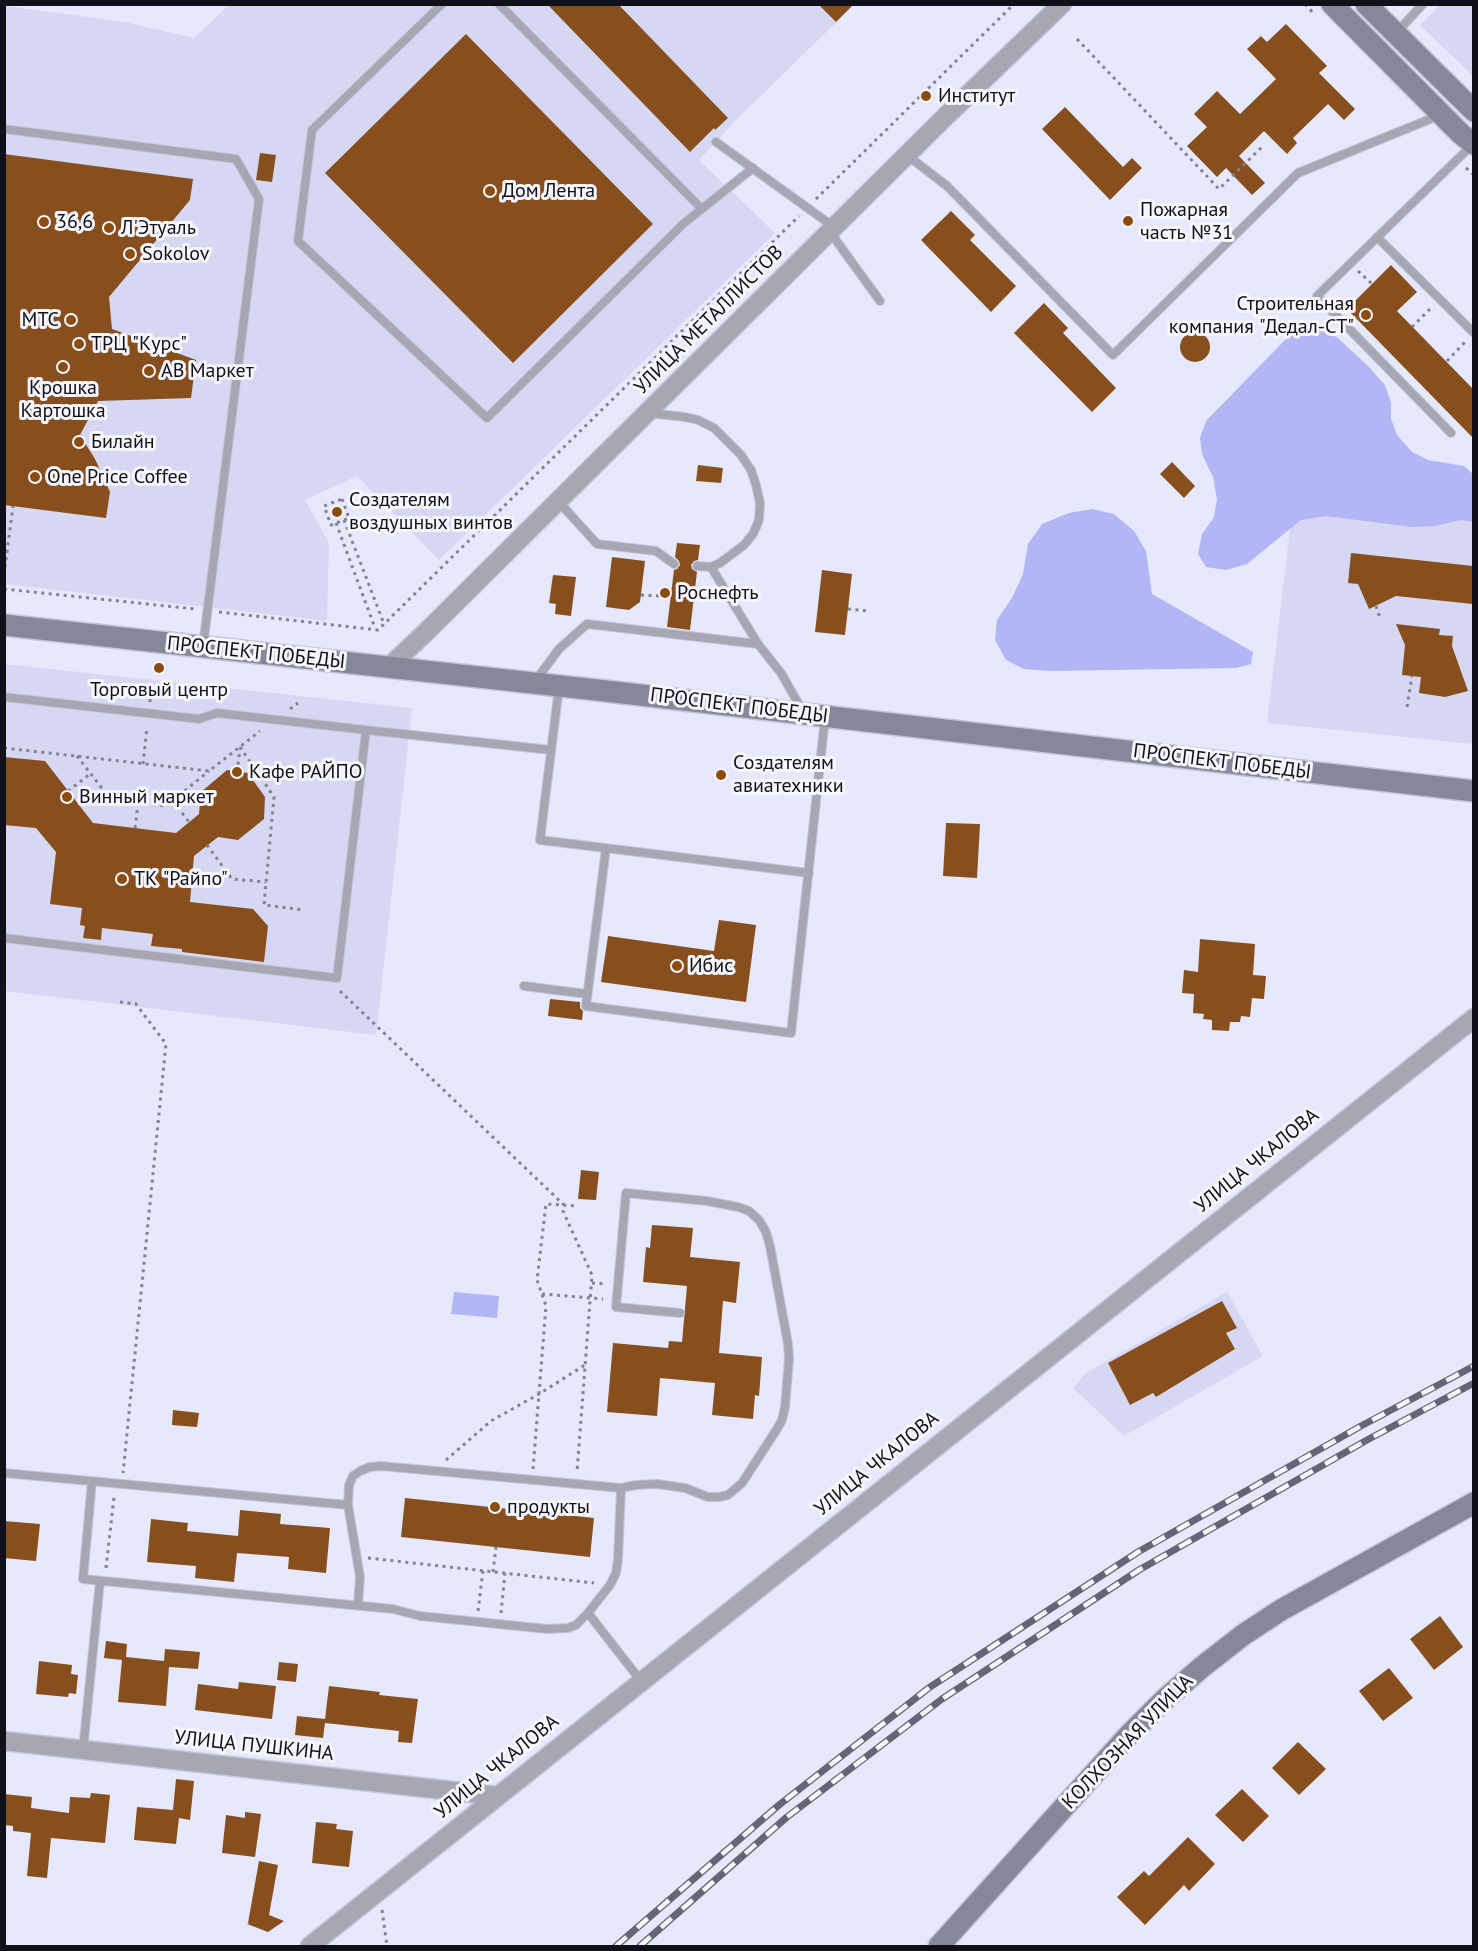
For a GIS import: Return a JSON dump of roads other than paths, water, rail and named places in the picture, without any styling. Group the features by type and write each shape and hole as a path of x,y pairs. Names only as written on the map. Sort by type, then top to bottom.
{"main road":[{"path":"1332,4 1470,143"},
{"path":"1366,4 1473,111"},
{"name":"ПРОСПЕКТ ПОБЕДЫ","path":"4,625 534,683 1473,791"},
{"name":"КОЛХОЗНАЯ УЛИЦА","path":"939,1947 1128,1736 1202,1667 1243,1635 1281,1610 1473,1503"}],"street":[{"name":"УЛИЦА МЕТАЛЛИСТОВ","path":"389,667 1062,4"},
{"name":"УЛИЦА ЧКАЛОВА","path":"310,1947 1473,1018"},
{"name":"УЛИЦА ПУШКИНА","path":"4,1741 498,1796"}],"lane":[{"path":"441,4 312,130 298,241 487,418 683,224 753,168"},
{"path":"500,4 701,208"},
{"path":"1395,34 1423,4"},
{"path":"907,155 947,186 1113,355 1298,173 1441,114"},
{"path":"4,129 236,159 259,199 203,647"},
{"path":"716,142 807,207 832,229 880,301"},
{"path":"1451,434 1317,296 1470,143"},
{"path":"1377,237 1473,333"},
{"path":"647,413 685,417 698,420 714,428 734,447 751,470 756,485 760,503 759,520 753,534 733,554 711,567 697,566"},
{"path":"558,501 597,544 656,551 674,564"},
{"path":"606,848 585,1006 792,1032 809,873 815,715 758,644 711,567"},
{"path":"534,683 559,649 587,624 758,644"},
{"path":"560,686 540,840 809,873"},
{"path":"4,697 199,719 217,712 551,750"},
{"path":"4,938 337,978 366,730"},
{"path":"524,986 587,994"},
{"path":"358,1605 360,1577 348,1505 349,1485 353,1476 370,1467 433,1470 621,1488 657,1484 684,1488 708,1497 719,1497 735,1490 742,1483 782,1420 785,1407 789,1359 785,1323 766,1232 759,1220 749,1211 738,1206 626,1193 616,1307 680,1313"},
{"path":"4,1473 348,1505"},
{"path":"92,1481 83,1580 358,1605 393,1609 420,1616 559,1629 576,1625 588,1614 610,1585 616,1573 621,1488"},
{"path":"82,1750 102,1581"},
{"path":"588,1614 641,1681"}],"railway":[{"path":"616,1946 779,1805 930,1687 1138,1552 1361,1426 1474,1366"},
{"path":"640,1946 787,1817 942,1699 1139,1570 1367,1440 1474,1383"}],"place":[{"name":"Институт","path":"926,96"},
{"name":"Дом Лента","path":"490,191"},
{"name":"Пожарная часть №31","path":"1128,221"},
{"name":"36,6","path":"44,222"},
{"name":"Л'Этуаль","path":"109,228"},
{"name":"Sokolov","path":"130,254"},
{"name":"Строительная компания \"Дедал-СТ\"","path":"1366,315"},
{"name":"МТС","path":"71,320"},
{"name":"ТРЦ \"Курс\"","path":"79,344"},
{"name":"Крошка Картошка","path":"63,367"},
{"name":"АВ Маркет","path":"149,371"},
{"name":"Билайн","path":"79,442"},
{"name":"One Price Coffee","path":"35,477"},
{"name":"Создателям воздушных винтов","path":"337,512"},
{"name":"Роснефть","path":"665,593"},
{"name":"Торговый центр","path":"159,668"},
{"name":"Кафе РАЙПО","path":"237,772"},
{"name":"Создателям авиатехники","path":"721,775"},
{"name":"Винный маркет","path":"67,797"},
{"name":"ТК \"Райпо\"","path":"122,879"},
{"name":"Ибис","path":"677,966"},
{"name":"продукты","path":"495,1507"}]}
